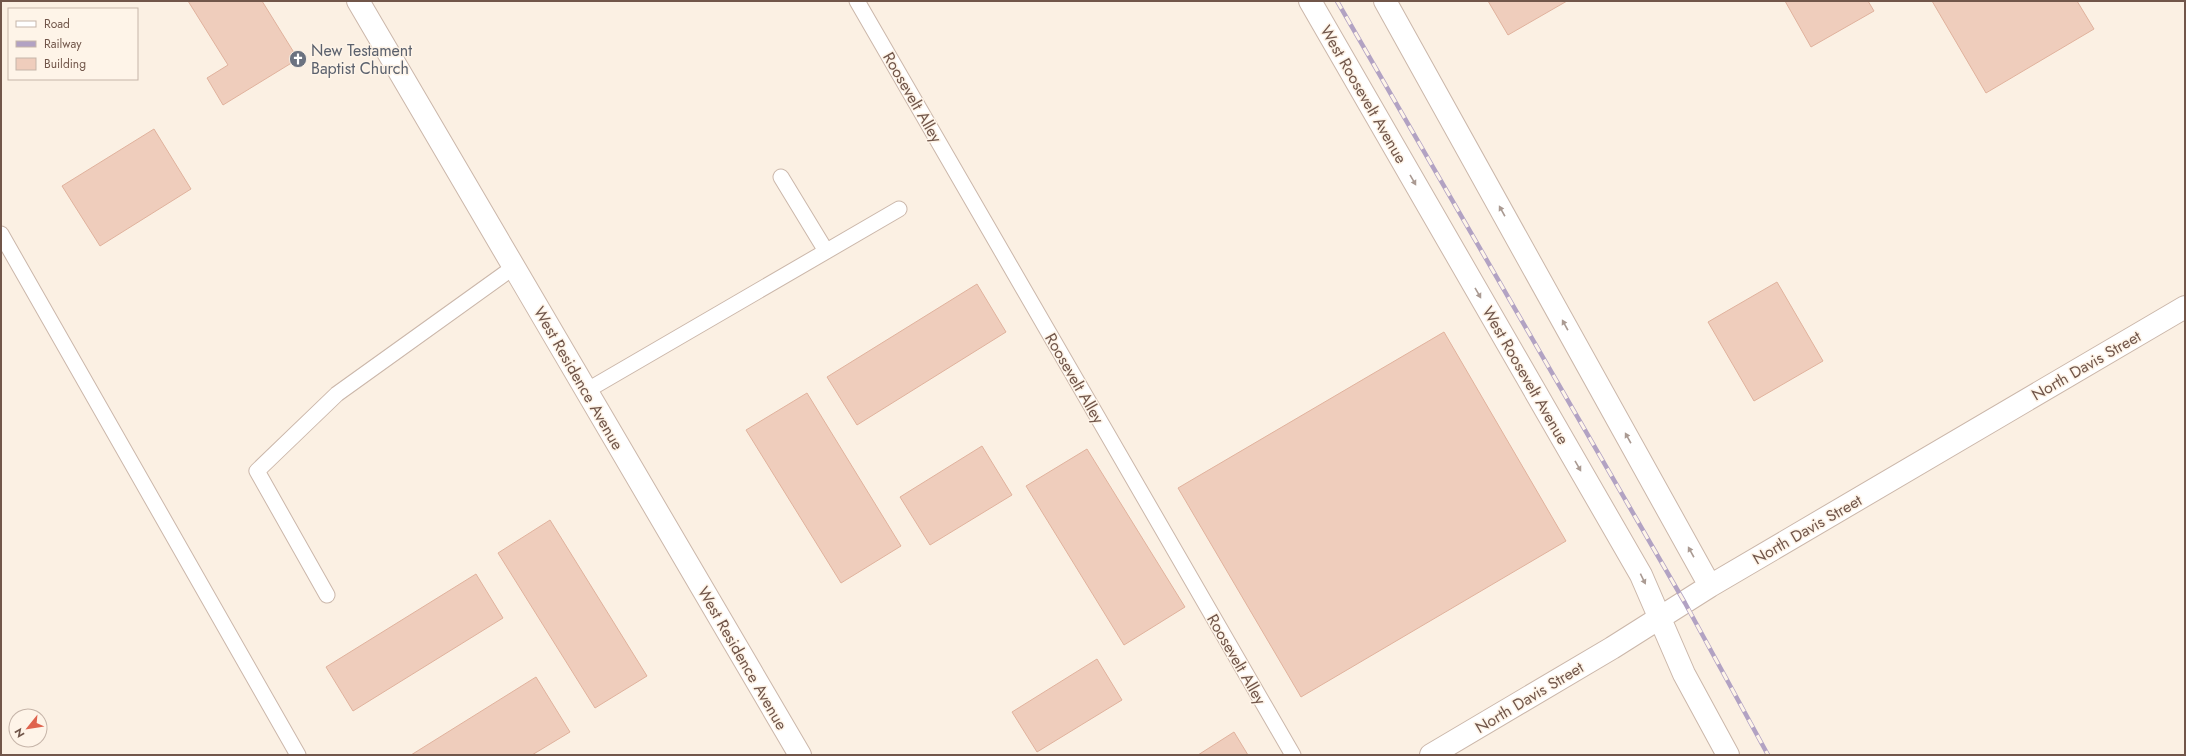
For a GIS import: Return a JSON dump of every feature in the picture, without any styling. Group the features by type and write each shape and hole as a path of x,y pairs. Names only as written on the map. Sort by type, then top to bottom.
{"street":[{"name":"West Residence Avenue","path":"358,1 800,755"},
{"name":"West Roosevelt Avenue","path":"1310,1 1642,576 1684,674 1728,755"},
{"path":"1385,1 1710,586"},
{"name":"North Davis Street","path":"1431,755 1710,586 2185,307"}],"lane":[{"name":"Roosevelt Alley","path":"857,1 1292,755"},
{"path":"781,177 826,251"},
{"path":"586,391 899,209"},
{"path":"1,234 298,755"},
{"path":"327,596 257,470 337,394 514,267"}],"building":[{"path":"188,1 262,1 298,59 223,105 207,78 228,65"},
{"path":"1488,1 1567,1 1508,35"},
{"path":"1785,1 1868,1 1874,11 1811,47"},
{"path":"1932,1 2077,1 2094,29 1986,93"},
{"path":"154,129 191,189 100,246 62,186"},
{"path":"1777,282 1823,361 1754,401 1708,322"},
{"path":"977,284 1006,332 857,425 827,377"},
{"path":"1444,332 1566,541 1301,697 1178,488"},
{"path":"807,393 901,546 841,583 746,430"},
{"path":"982,446 1012,495 930,545 900,497"},
{"path":"1087,449 1185,607 1124,645 1026,486"},
{"path":"550,520 647,676 595,708 498,553"},
{"path":"476,574 503,618 353,711 326,667"},
{"path":"1097,659 1122,700 1037,752 1012,712"},
{"path":"536,677 570,732 532,755 411,755"},
{"path":"1234,732 1248,755 1198,755"}],"railway":[{"path":"1337,1 1685,603 1768,755"}],"place":[{"name":"New Testament Baptist Church","path":"298,59"}]}
